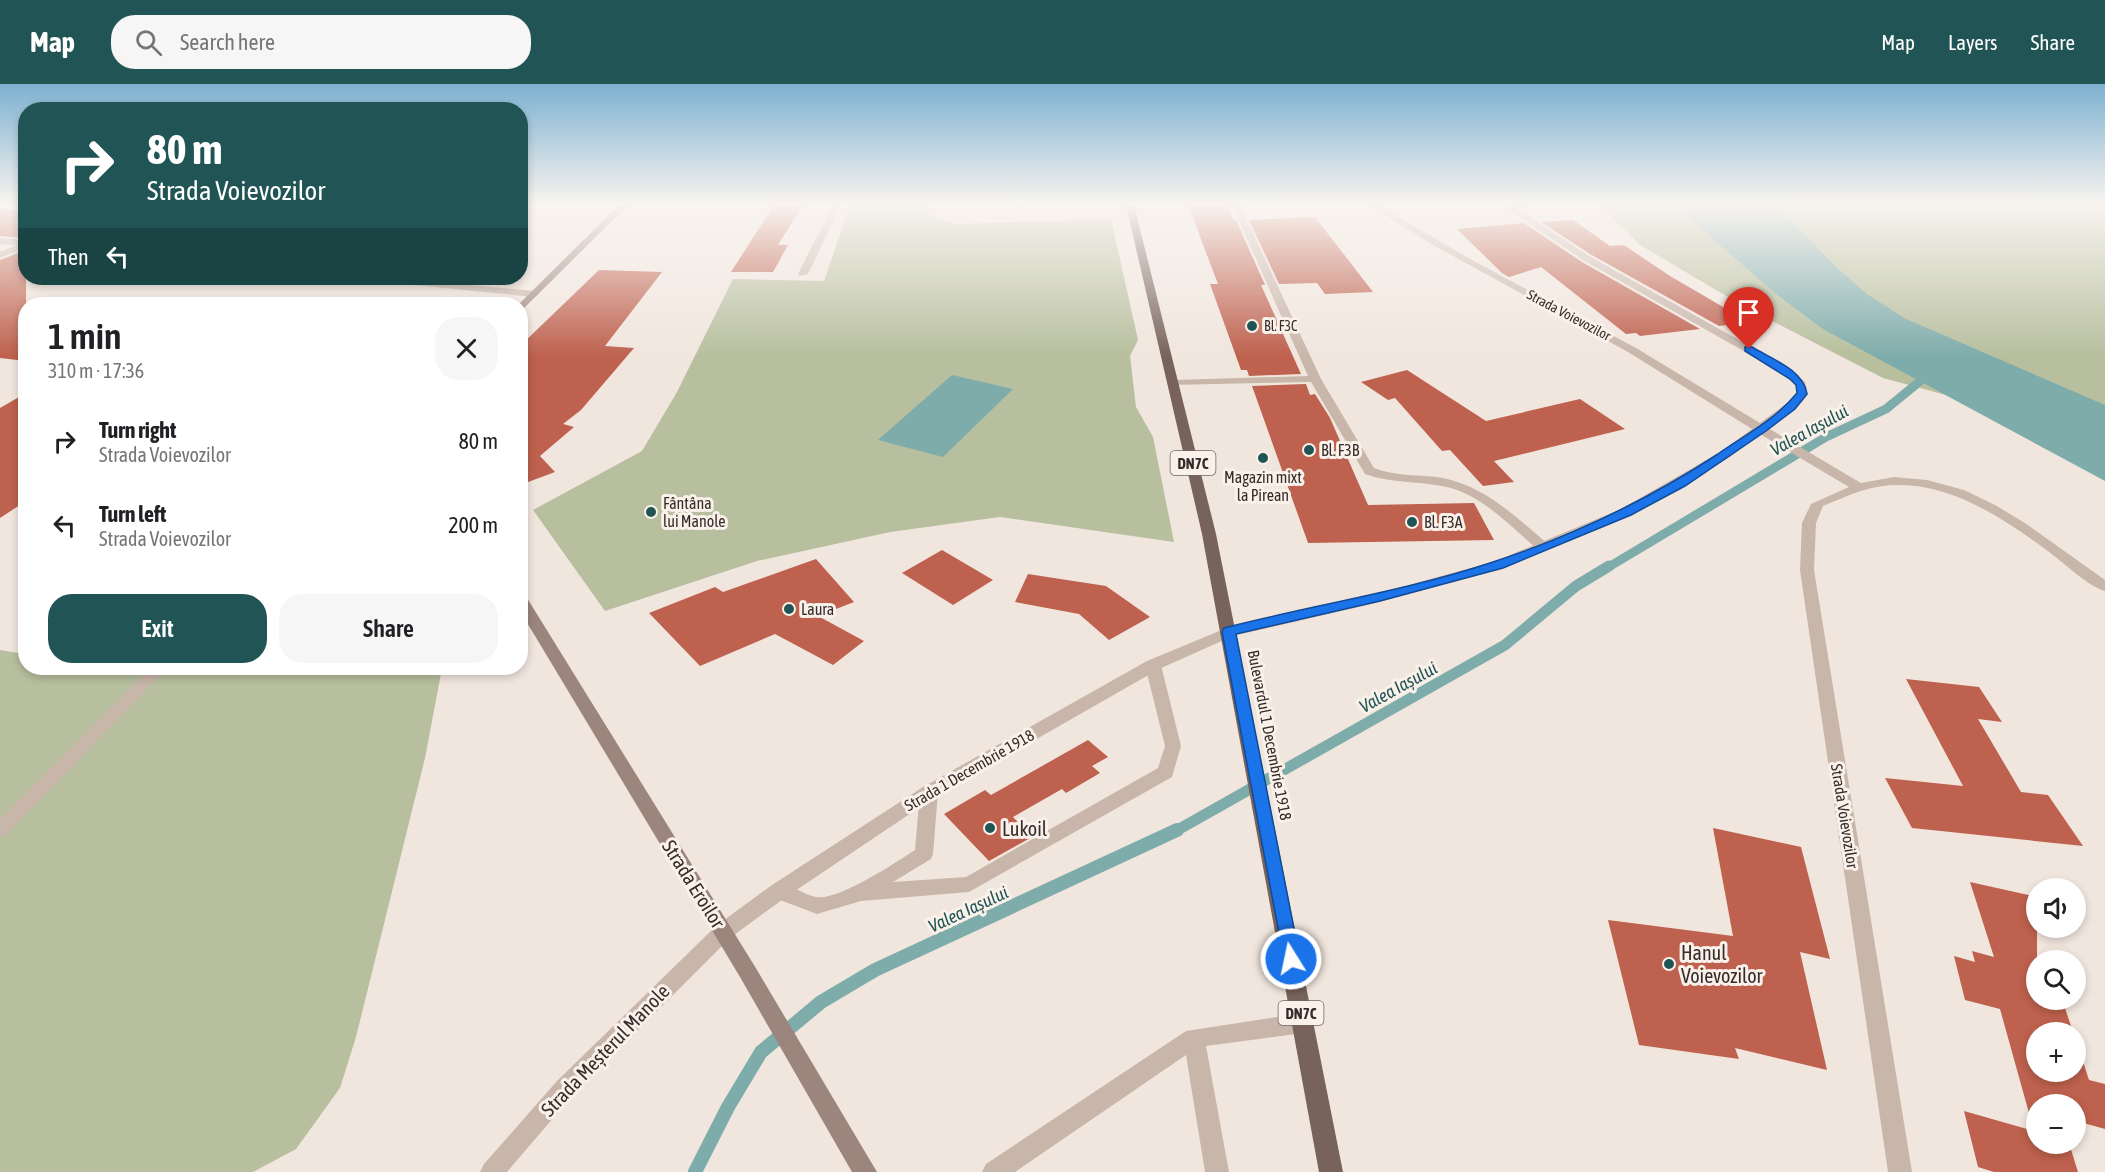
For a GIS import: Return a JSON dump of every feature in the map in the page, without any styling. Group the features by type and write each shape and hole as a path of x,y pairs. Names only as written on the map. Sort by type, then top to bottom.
{"main road":[{"path":"528,300 573,256"},
{"name":"Bulevardul 1 Decembrie 1918","path":"1143,256 1174,383 1229,632 1331,1172"},
{"name":"Strada Eroilor","path":"528,611 747,971 865,1172"}],"street":[{"path":"803,274 812,256"},
{"path":"1259,256 1315,379 1369,471 1382,477 1443,482 1478,494 1543,547"},
{"name":"Strada Voievozilor","path":"1459,256 1635,352 1819,466 1859,487"},
{"path":"1229,632 1440,582 1498,565 1543,547 1626,512 1681,483 1762,429 1798,400 1802,394 1801,384 1794,377 1583,256"},
{"path":"443,285 534,294"},
{"path":"1174,383 1315,379"},
{"name":"Strada Voievozilor","path":"1900,1172 1807,570 1809,523 1818,504 1883,480 1906,480 1961,492 1997,510 2105,587"},
{"name":"Strada 1 Decembrie 1918","path":"723,932 780,891 929,792 1153,665 1229,632"},
{"path":"780,891 817,906 861,893 969,884 1166,772 1173,746 1153,665"},
{"path":"0,830 152,675"},
{"path":"861,893 924,854 929,792"},
{"name":"Strada Meșterul Manole","path":"492,1172 565,1088 723,932"},
{"path":"994,1172 1194,1038 1303,1023"},
{"path":"1194,1038 1217,1172"}],"green space":[{"path":"833,256 1119,256 1138,340 1130,356 1136,407 1153,437 1174,542 1000,517 890,532 757,561 605,611 533,510 642,451 677,392 733,279 824,281"},
{"path":"1658,256 2105,256 2105,438 1883,378 1745,307"},
{"path":"0,650 18,653 18,675 441,675 425,758 356,1037 340,1088 296,1149 253,1172 0,1172"}],"water":[{"path":"1732,256 1825,256 1867,294 1904,318 2105,405 2105,481 1823,329 1776,294"},
{"path":"952,375 1013,389 943,457 878,440"}],"building":[{"path":"18,256 18,285 26,285 26,297 18,297 18,360 0,358 0,260"},
{"path":"741,256 782,256 773,272 731,272"},
{"name":"Bl. F3C","path":"1207,256 1252,256 1265,285 1261,285 1301,374 1249,376 1247,370 1241,370 1210,284 1218,284"},
{"path":"1266,256 1345,256 1373,292 1325,294 1317,283 1279,284"},
{"path":"1484,256 1573,256 1700,329 1640,336 1636,333 1626,334 1541,267 1509,277"},
{"path":"1593,256 1640,256 1742,318 1736,319 1744,323 1719,326"},
{"path":"599,270 662,272 605,346 634,348 581,410 563,424 574,427 540,456 555,472 528,482 528,338"},
{"path":"1407,370 1486,421 1580,399 1625,429 1494,461 1514,482 1483,486 1450,450 1442,451 1395,398 1388,400 1361,382"},
{"path":"1306,384 1310,395 1315,394 1330,418 1368,505 1474,503 1494,540 1308,543 1252,386"},
{"path":"18,398 18,506 0,518 0,408"},
{"path":"942,550 993,580 953,605 902,573"},
{"path":"816,559 854,602 818,616 864,641 833,665 775,634 700,666 649,613 715,587 723,592"},
{"path":"1028,574 1106,586 1150,617 1109,640 1079,614 1015,602"},
{"path":"1906,679 1979,687 2002,722 1978,719 2021,792 2048,795 2083,846 1912,828 1885,778 1963,786"},
{"path":"1088,740 1108,757 1092,766 1100,773 1066,793 1062,789 1013,817 1032,837 989,861 944,814 985,790 991,795"},
{"path":"1713,828 1801,847 1830,959 1800,952 1827,1070 1735,1048 1739,1059 1639,1045 1608,920 1733,936"},
{"path":"1970,882 2026,895 2026,938 2037,938 2037,950 2026,950 2026,1010 2066,1010 2070,1022 2026,1022 2026,1082 2086,1082 2086,1071 2089,1080 2105,1084 2105,1129 2086,1124 2086,1094 2026,1094 2026,1102 2000,1009 1965,1000 1954,956 1975,962 1972,951 1994,957"},
{"path":"1964,1111 2026,1129 2026,1154 2072,1154 2078,1172 1994,1172 1978,1167"}],"waterway":[{"name":"Valea Iașului","path":"1607,568 1826,437 1886,409 1930,373"},
{"name":"Valea Iașului","path":"1174,832 1505,645 1576,586 1609,566"},
{"name":"Valea Iașului","path":"695,1172 728,1107 761,1052 821,1002 875,970 1177,830"}],"place":[{"name":"Bl. F3C","path":"1252,326"},
{"name":"Bl. F3B","path":"1309,450"},
{"name":"Magazin mixt la Pirean","path":"1263,458"},
{"name":"Fântâna lui Manole","path":"651,512"},
{"name":"Bl. F3A","path":"1412,522"},
{"name":"Laura","path":"789,609"},
{"name":"Lukoil","path":"990,828"},
{"name":"Hanul Voievozilor","path":"1669,964"}],"route":[{"path":"1291,959 1229,632 1380,597 1498,565 1626,512 1681,483 1762,429 1791,407 1802,394 1801,384 1794,377 1749,349"}]}
